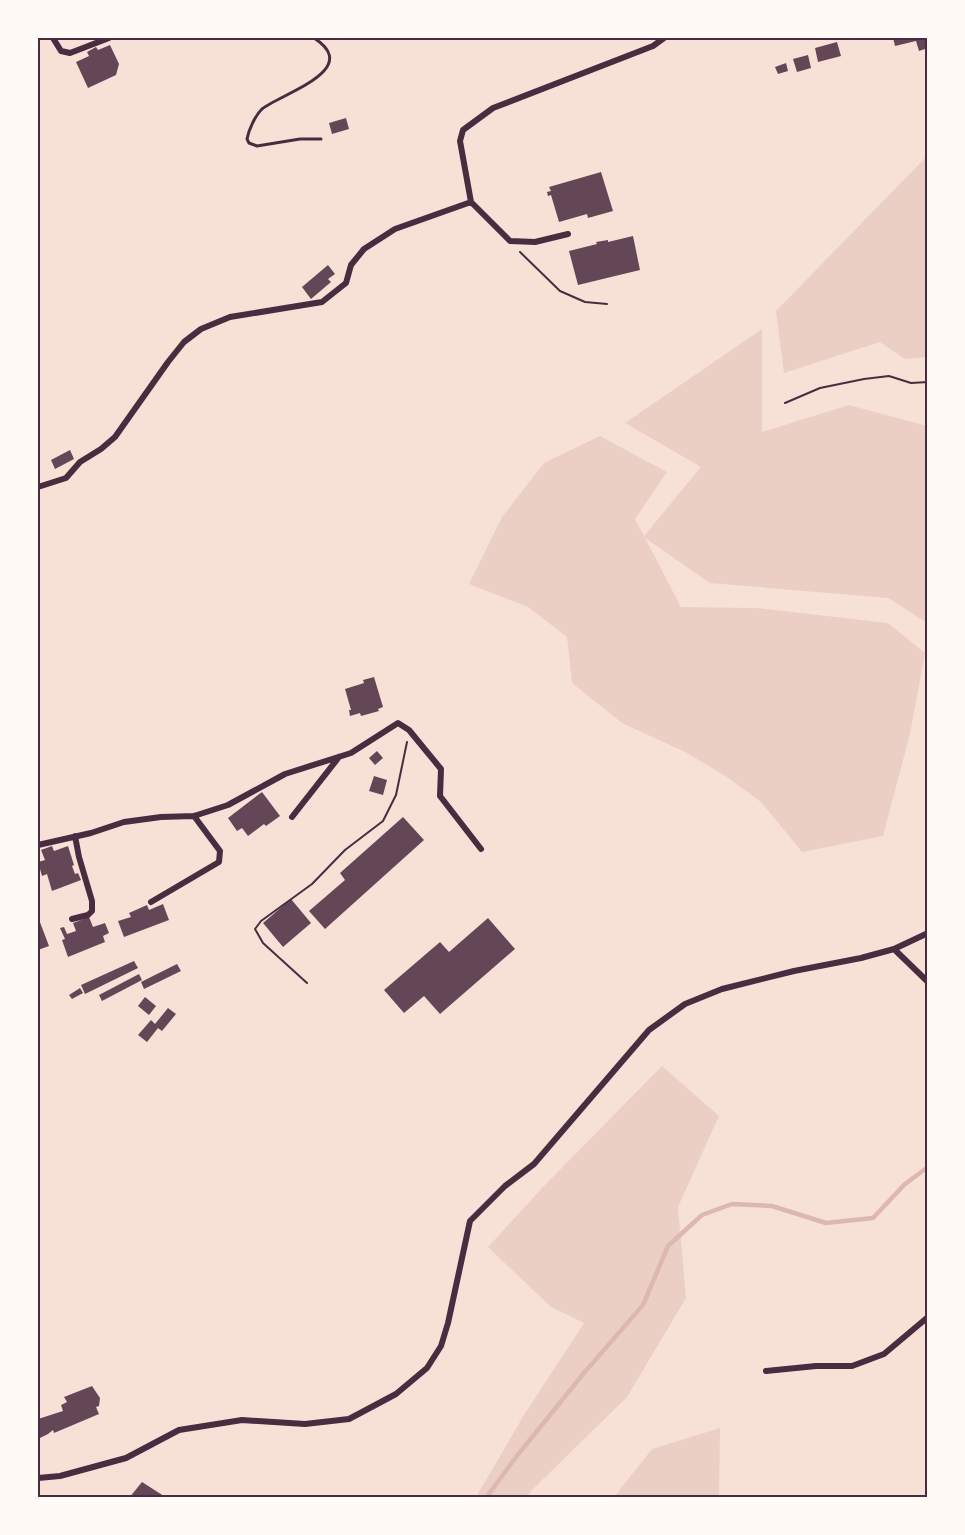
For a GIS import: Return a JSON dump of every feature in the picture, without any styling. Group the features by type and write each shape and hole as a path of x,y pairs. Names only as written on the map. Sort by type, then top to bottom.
{"street":[{"path":"53,38 61,51 70,53 109,38"},
{"path":"568,234 535,242 510,241 471,202 460,141 463,130 493,108 653,46 664,38"},
{"path":"38,487 66,478 80,462 115,437 168,362 184,342 201,329 230,317 322,302 346,283 351,265 364,249 395,229 471,202"},
{"path":"38,845 124,822 161,817 194,816 228,805 285,774 351,753 398,723 409,730 441,769 440,796 481,849"},
{"path":"292,817 339,756"},
{"path":"151,902 219,862 220,851 194,816"},
{"path":"72,919 88,915 92,911 92,901 75,836"},
{"path":"38,1478 60,1476 126,1458 179,1430 242,1419 305,1424 349,1419 396,1394 427,1368 441,1346 470,1221 506,1186 534,1164 649,1030 685,1004 722,988 861,958 894,949 927,933"},
{"path":"894,949 927,982"},
{"path":"766,1371 816,1366 852,1366 884,1354 927,1317"}],"lane":[{"path":"314,38 327,47 329,62 325,69 307,86 264,108 256,117 247,139 249,143 258,146 300,139 321,139"}],"path":[{"path":"510,241 560,291 585,302 607,304"},
{"path":"785,403 820,388 864,379 889,376 911,384 927,382"},
{"path":"307,983 263,943 255,929 261,921 312,884 345,850 383,821 396,795 409,730"}],"shaded area":[{"path":"927,156 927,357 905,359 880,342 784,373 776,311"},
{"path":"762,329 762,432 849,405 927,426 927,623 888,598 710,583 645,538 681,607 758,608 888,623 925,653 910,734 883,836 802,852 761,802 727,777 685,752 622,723 572,683 567,637 528,607 469,584 502,517 544,463 600,436 667,472 635,519 644,536 701,467 625,423"},
{"path":"662,1066 719,1116 678,1207 686,1298 627,1397 527,1497 476,1497 524,1415 584,1323 551,1307 488,1247 542,1188"},
{"path":"720,1428 719,1497 614,1497 652,1449"}],"building":[{"path":"893,38 928,38 928,48 919,51 916,41 895,46"},
{"path":"837,42 841,56 818,62 815,48"},
{"path":"110,45 119,64 116,75 88,88 76,62 89,56 87,52 96,47 98,50"},
{"path":"808,55 811,68 797,72 793,59"},
{"path":"786,63 788,71 778,74 775,67"},
{"path":"346,118 349,129 332,134 329,123"},
{"path":"601,172 613,211 588,218 587,214 559,222 551,195 548,196 547,192 551,191 549,187"},
{"path":"633,236 640,270 578,285 569,251 597,244 596,242 608,240 608,242"},
{"path":"328,265 335,274 328,279 331,282 311,299 302,287"},
{"path":"70,450 74,459 55,469 51,460"},
{"path":"374,677 383,707 378,709 379,711 361,716 360,713 350,716 349,710 351,710 345,689"},
{"path":"377,751 383,758 375,765 369,758"},
{"path":"374,776 387,780 383,795 369,791"},
{"path":"262,792 280,816 248,836 242,828 237,831 228,818"},
{"path":"403,817 424,840 325,929 309,911 345,880 340,873"},
{"path":"52,846 54,851 68,846 75,874 78,873 81,880 52,891 47,874 42,876 40,869 38,870 38,862 45,860 41,850"},
{"path":"291,899 311,923 283,947 263,923"},
{"path":"163,904 169,920 124,937 118,921 131,917 129,913 147,905 149,910"},
{"path":"38,917 49,946 38,950"},
{"path":"89,917 93,927 105,923 109,933 103,936 105,942 68,957 62,940 65,939 60,928 64,927 67,934 76,931 73,923"},
{"path":"488,918 515,949 440,1014 424,996 404,1013 384,990 440,942 449,952"},
{"path":"134,961 138,968 85,994 81,985"},
{"path":"177,964 181,971 144,989 141,982"},
{"path":"139,974 142,980 102,1001 99,995"},
{"path":"80,988 83,993 72,999 69,995"},
{"path":"145,997 156,1006 149,1015 138,1006"},
{"path":"168,1008 176,1014 162,1031 158,1028 147,1042 138,1035 151,1020 155,1024"},
{"path":"92,1386 100,1398 99,1406 96,1407 99,1414 54,1433 53,1430 38,1439 38,1419 63,1411 61,1405 67,1402 64,1397"},
{"path":"142,1482 167,1498 129,1498"}],"waterway":[{"path":"486,1498 584,1373 643,1305 668,1246 702,1215 732,1204 772,1206 826,1223 873,1218 905,1184 928,1167"}]}
